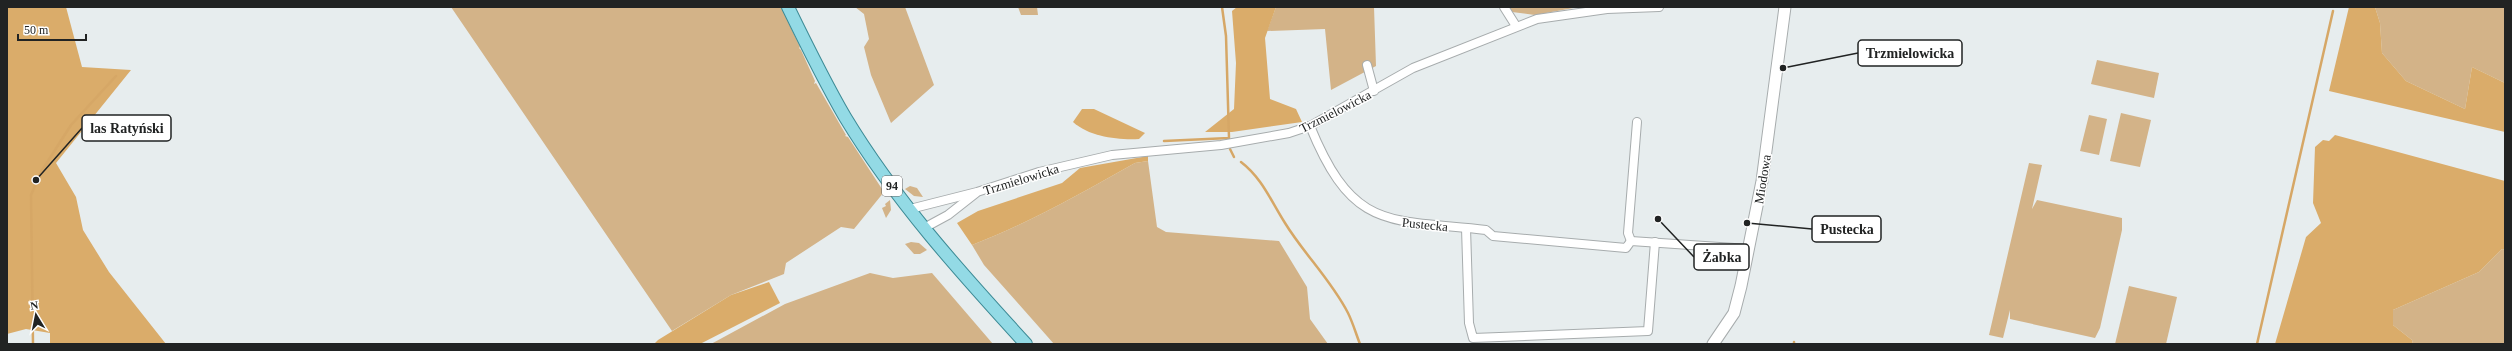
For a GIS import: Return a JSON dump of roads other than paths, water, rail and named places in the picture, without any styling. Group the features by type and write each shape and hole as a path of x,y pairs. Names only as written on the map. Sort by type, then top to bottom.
{"main road":[{"name":"94","path":"788,7 846,118 910,209 924,228 1026,344"}],"street":[{"path":"1504,7 1516,26"},
{"name":"Trzmielowicka","path":"910,209 977,192 1040,172 1112,155 1221,145 1289,133 1310,126 1419,66 1516,26 1537,19 1570,12 1659,7"},
{"name":"Miodowa","path":"1713,344 1737,304 1749,249 1762,181 1785,7"},
{"path":"1367,65 1374,91"},
{"path":"1631,241 1628,232 1637,122"},
{"name":"Pustecka","path":"1310,126 1336,181 1348,194 1377,215 1401,222 1486,230 1493,236 1626,248 1631,241 1749,249"},
{"name":"Trzmielowicka","path":"924,228 948,215 977,192"},
{"path":"1466,228 1469,322 1473,338 1648,331 1655,242"}],"waterway":[{"path":"1164,141 1229,138 1226,36 1222,7"},
{"path":"2257,344 2333,11"},
{"path":"33,344 31,195 41,172 71,125 116,76"},
{"path":"1230,149 1234,157"},
{"path":"1241,162 1255,175 1266,190 1292,234 1334,289 1348,313 1360,344"}],"place":[{"name":"Trzmielowicka","path":"1783,68"},
{"name":"las Ratyński","path":"36,180"},
{"name":"Żabka","path":"1658,219"},
{"name":"Pustecka","path":"1747,223"}]}
